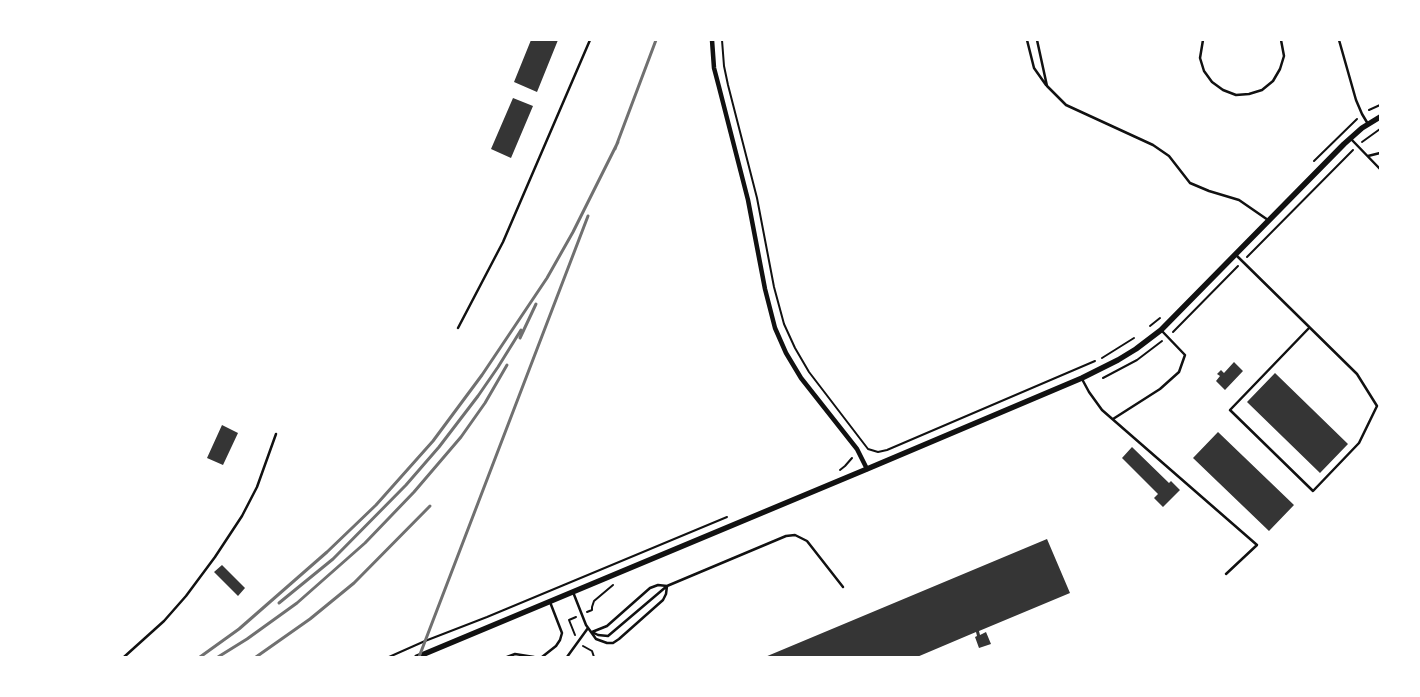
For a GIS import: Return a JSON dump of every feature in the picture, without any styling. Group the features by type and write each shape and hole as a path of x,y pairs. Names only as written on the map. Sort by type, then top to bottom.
{"street":[{"path":"712,40 714,68 718,87 748,200 765,289 775,328 800,378 860,454 867,469"},
{"path":"417,657 1082,378 1118,360 1161,330 1350,138 1380,117"}],"lane":[{"path":"458,328 503,242 590,40"},
{"path":"1027,40 1034,68 1047,86 1066,105 1153,145 1170,156 1190,184 1239,200 1269,221"},
{"path":"1037,40 1047,86"},
{"path":"1203,40 1200,58 1204,71 1217,86 1236,95 1250,94 1262,90 1273,81 1280,69 1284,56 1281,40"},
{"path":"1339,40 1356,100 1368,124"},
{"path":"1350,138 1380,168"},
{"path":"1368,156 1380,152"},
{"path":"1236,255 1357,374 1377,406 1359,444 1313,490 1230,410 1310,328"},
{"path":"1112,419 1160,389 1178,372 1185,355 1161,330"},
{"path":"1082,378 1085,386 1102,410 1257,545 1226,574"},
{"path":"124,657 164,621 186,596 215,557 242,516 257,487 276,434"},
{"path":"592,632 602,636 613,633 666,586 786,536 795,535 801,537 813,547 843,587"},
{"path":"592,632 607,626 650,588 658,585 666,586"},
{"path":"573,592 588,628 596,639 601,642 613,642 619,639 663,600 666,594 666,586"},
{"path":"542,657 556,646 562,633 550,602"},
{"path":"567,657 588,628"},
{"path":"507,657 515,654 534,657"}],"path":[{"path":"722,40 728,85 757,198 774,287 784,324 809,372 870,450"},
{"path":"1314,161 1362,114 1380,105"},
{"path":"1085,386 1129,365 1167,337 1357,145 1380,130"},
{"path":"1149,327 1161,317"},
{"path":"832,473 841,470 850,459 860,454 870,450 882,452 1095,361 1137,336"},
{"path":"390,657 732,515"},
{"path":"606,586 614,584"}],"building":[{"path":"531,40 558,40 537,92 514,82"},
{"path":"513,98 533,106 511,158 491,149"},
{"path":"1234,362 1243,371 1225,390 1216,381 1220,376 1217,374 1221,370 1224,373"},
{"path":"1275,373 1348,444 1320,473 1247,402"},
{"path":"222,425 238,433 223,465 207,458"},
{"path":"1218,432 1294,505 1269,531 1193,458"},
{"path":"1132,447 1169,483 1171,481 1180,490 1163,507 1154,498 1158,494 1122,458"},
{"path":"1047,539 1070,593 979,631 980,635 986,632 991,644 979,648 975,637 977,636 976,632 917,657 765,657"},
{"path":"222,565 245,588 238,596 214,572"}],"railway":[{"path":"615,149 656,40"},
{"path":"200,657 239,629 327,552 376,505 433,441 482,375 547,278 573,232 618,142"},
{"path":"419,657 588,216"},
{"path":"520,338 536,304"},
{"path":"279,603 333,559 406,485 439,447 478,396 521,330"},
{"path":"218,657 247,639 297,603 365,543 414,492 461,437 485,403 507,365"},
{"path":"256,657 310,619 354,583 430,506"}]}
